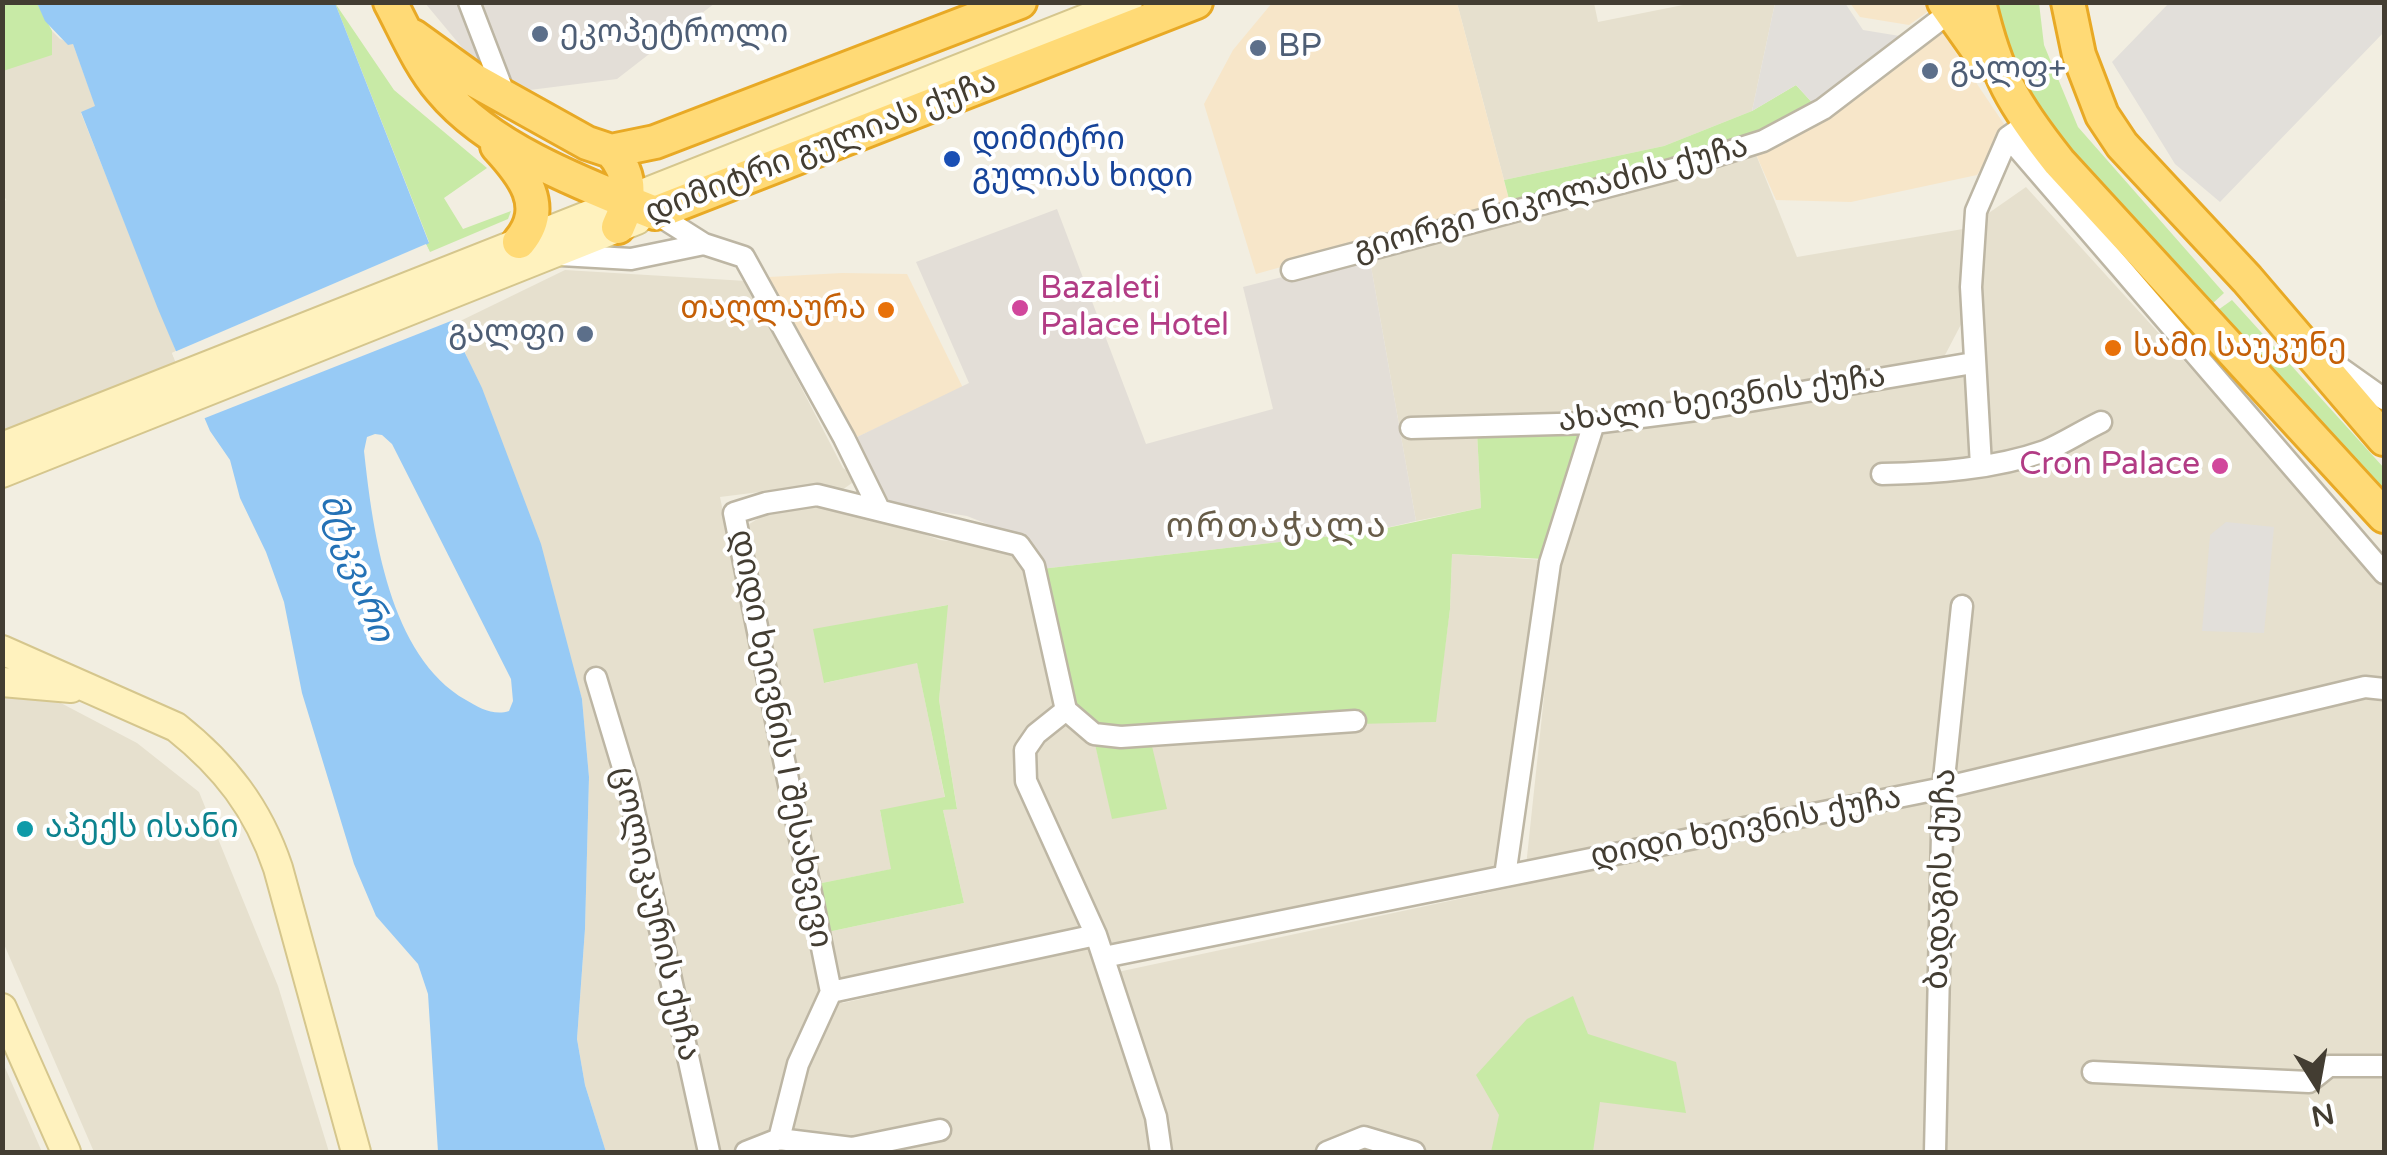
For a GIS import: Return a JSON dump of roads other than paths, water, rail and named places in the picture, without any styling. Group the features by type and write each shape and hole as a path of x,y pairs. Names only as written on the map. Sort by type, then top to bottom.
{"highway":[{"name":"დიმიტრი გულიას ქუჩა","path":"611,151 628,150 684,132 1020,2"},
{"name":"დიმიტრი გულიას ქუჩა","path":"634,214 1196,2"},
{"path":"2068,2 2079,56 2102,115 2122,145 2305,344 2384,439"},
{"path":"1958,5 1991,51 2008,91 2018,130 2106,213 2384,516"},
{"path":"398,17 506,100 587,143 611,151 624,169 634,214"},
{"path":"398,17 425,69 443,93 481,128 530,188 534,248"},
{"path":"481,128 634,214"}],"main road":[{"name":"დიმიტრი გულიას ქუჩა","path":"185,386 534,248 634,214 1128,2"},
{"path":"2,448 185,386"},
{"path":"2,474 185,386"},
{"path":"5,650 176,728 220,765 253,808 278,868 356,1152"},
{"path":"4,682 96,691"},
{"path":"2,1008 66,1152"}],"street":[{"name":"გიორგი ნიკოლაძის ქუჩა","path":"1292,270 1674,169 1763,141 1823,109 1958,5"},
{"path":"472,13 506,100"},
{"path":"1981,466 1971,287 1976,211 2018,130 2384,573"},
{"path":"634,214 744,257 879,509 1018,545 1034,566 1066,710 1094,734 1122,738 1355,721"},
{"path":"534,248 631,258 704,244"},
{"path":"2305,344 2384,399"},
{"name":"ახალი ხეივნის ქუჩა","path":"1411,428 1594,423 1696,410 1973,362"},
{"path":"1882,474 1981,466 2045,450 2101,422"},
{"path":"1505,876 1550,562 1594,423"},
{"name":"დიდი ხეივნის I შესახვევი","path":"830,992 734,514 766,503 817,494 879,509"},
{"name":"ბადაგის ქუჩა","path":"1935,1152 1943,788 1962,606"},
{"name":"ცოლიკაურის ქუჩა","path":"596,678 628,784 709,1152"},
{"name":"დიდი ხეივნის ქუჩა","path":"1104,957 1943,788 2366,687 2384,689"},
{"path":"1066,710 1036,734 1025,750 1026,781 1096,934 1156,1116 1161,1152"},
{"path":"779,1139 798,1064 830,992 1096,934"},
{"path":"2092,1072 2309,1082 2329,1066 2384,1066"},
{"path":"746,1152 779,1139 852,1148 940,1130"},
{"path":"1327,1152 1364,1136 1414,1152"}],"water":[{"name":"მტკვარი","path":"37,3 335,3 429,243 426,245 465,353 541,544 582,699 589,777 577,1039 585,1085 606,1152 438,1152 428,994 418,964 376,916 354,864 302,693 284,602 266,552 240,498 230,460 210,431 158,309 81,112 95,106 73,44 68,45 45,21","holes":["382,435 392,444 511,679 513,701 509,711 498,713 481,708 440,680 402,624 380,554 364,451 367,437"]}],"place":[{"name":"ეკოპეტროლი","path":"540,34"},
{"name":"BP","path":"1258,48"},
{"name":"გალფ+","path":"1930,71"},
{"name":"დიმიტრი გულიას ხიდი","path":"952,159"},
{"name":"Bazaleti Palace Hotel","path":"1020,308"},
{"name":"თაღლაურა","path":"886,310"},
{"name":"გალფი","path":"585,334"},
{"name":"სამი საუკუნე","path":"2113,348"},
{"name":"Cron Palace","path":"2220,466"},
{"name":"აპექს ისანი","path":"25,829"}],"district":[{"name":"ორთაჭალა","path":"1277,528"}]}
